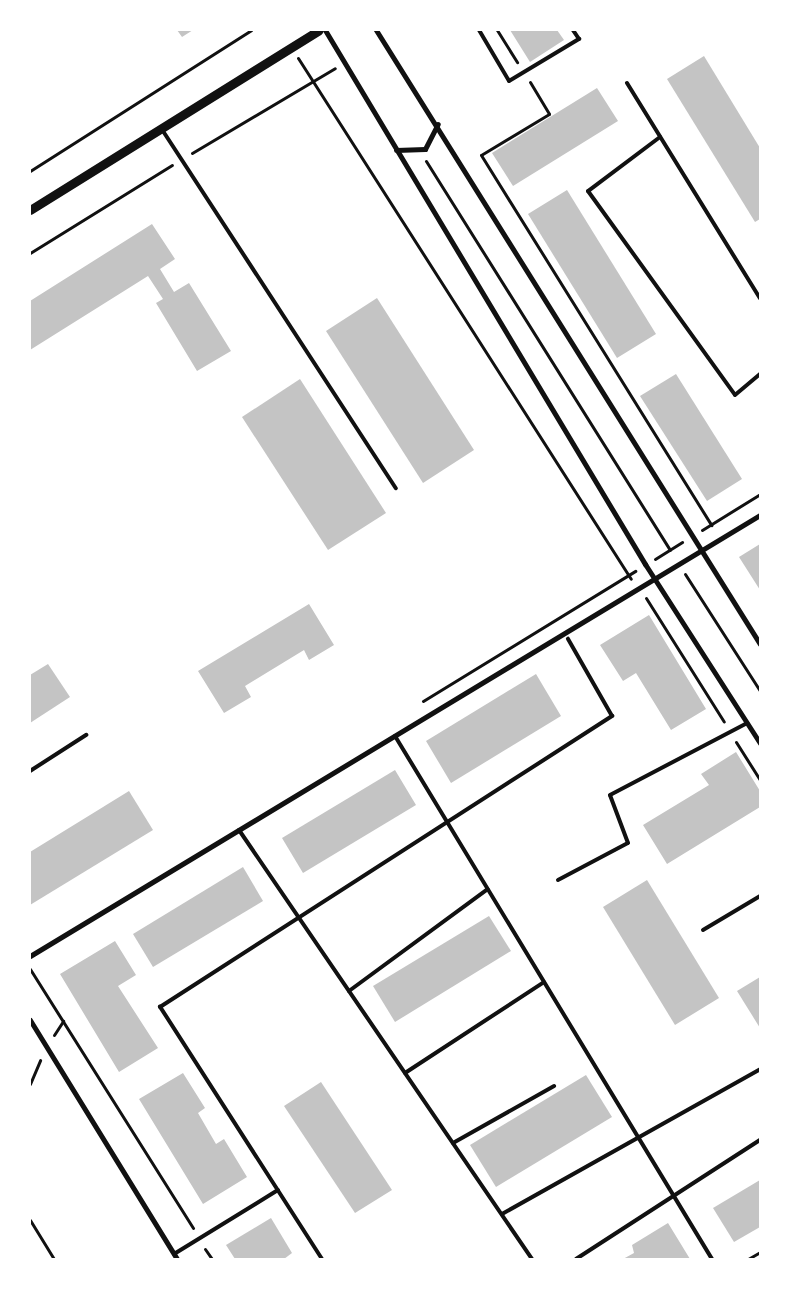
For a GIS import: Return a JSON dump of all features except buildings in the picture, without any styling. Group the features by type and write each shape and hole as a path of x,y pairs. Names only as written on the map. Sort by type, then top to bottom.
{"street":[{"path":"30,210 319,30"},
{"path":"325,30 654,579 760,743"},
{"path":"376,30 438,124 760,644"},
{"path":"396,150 424,149 438,124"},
{"path":"30,956 760,515"},
{"path":"30,1020 47,1044 175,1256"}],"lane":[{"path":"479,30 509,80 579,39 573,30"},
{"path":"627,82 760,298"},
{"path":"161,128 396,488"},
{"path":"660,137 588,191 735,395 760,374"},
{"path":"322,1259 160,1007 612,716 568,639"},
{"path":"558,880 628,843 610,796 747,723"},
{"path":"30,771 86,736"},
{"path":"394,736 712,1259"},
{"path":"239,830 532,1259"},
{"path":"349,991 488,890"},
{"path":"703,930 760,896"},
{"path":"405,1073 544,982"},
{"path":"502,1214 760,1069"},
{"path":"453,1143 554,1086"},
{"path":"576,1259 760,1140"},
{"path":"175,1256 199,1238 278,1190"}],"path":[{"path":"30,171 252,30"},
{"path":"498,30 549,114 481,155 711,524"},
{"path":"291,48 760,780"},
{"path":"422,155 760,692"},
{"path":"30,968 212,1259"},
{"path":"30,1084 47,1044"},
{"path":"30,1220 54,1259"},
{"path":"748,1259 760,1252"}]}
